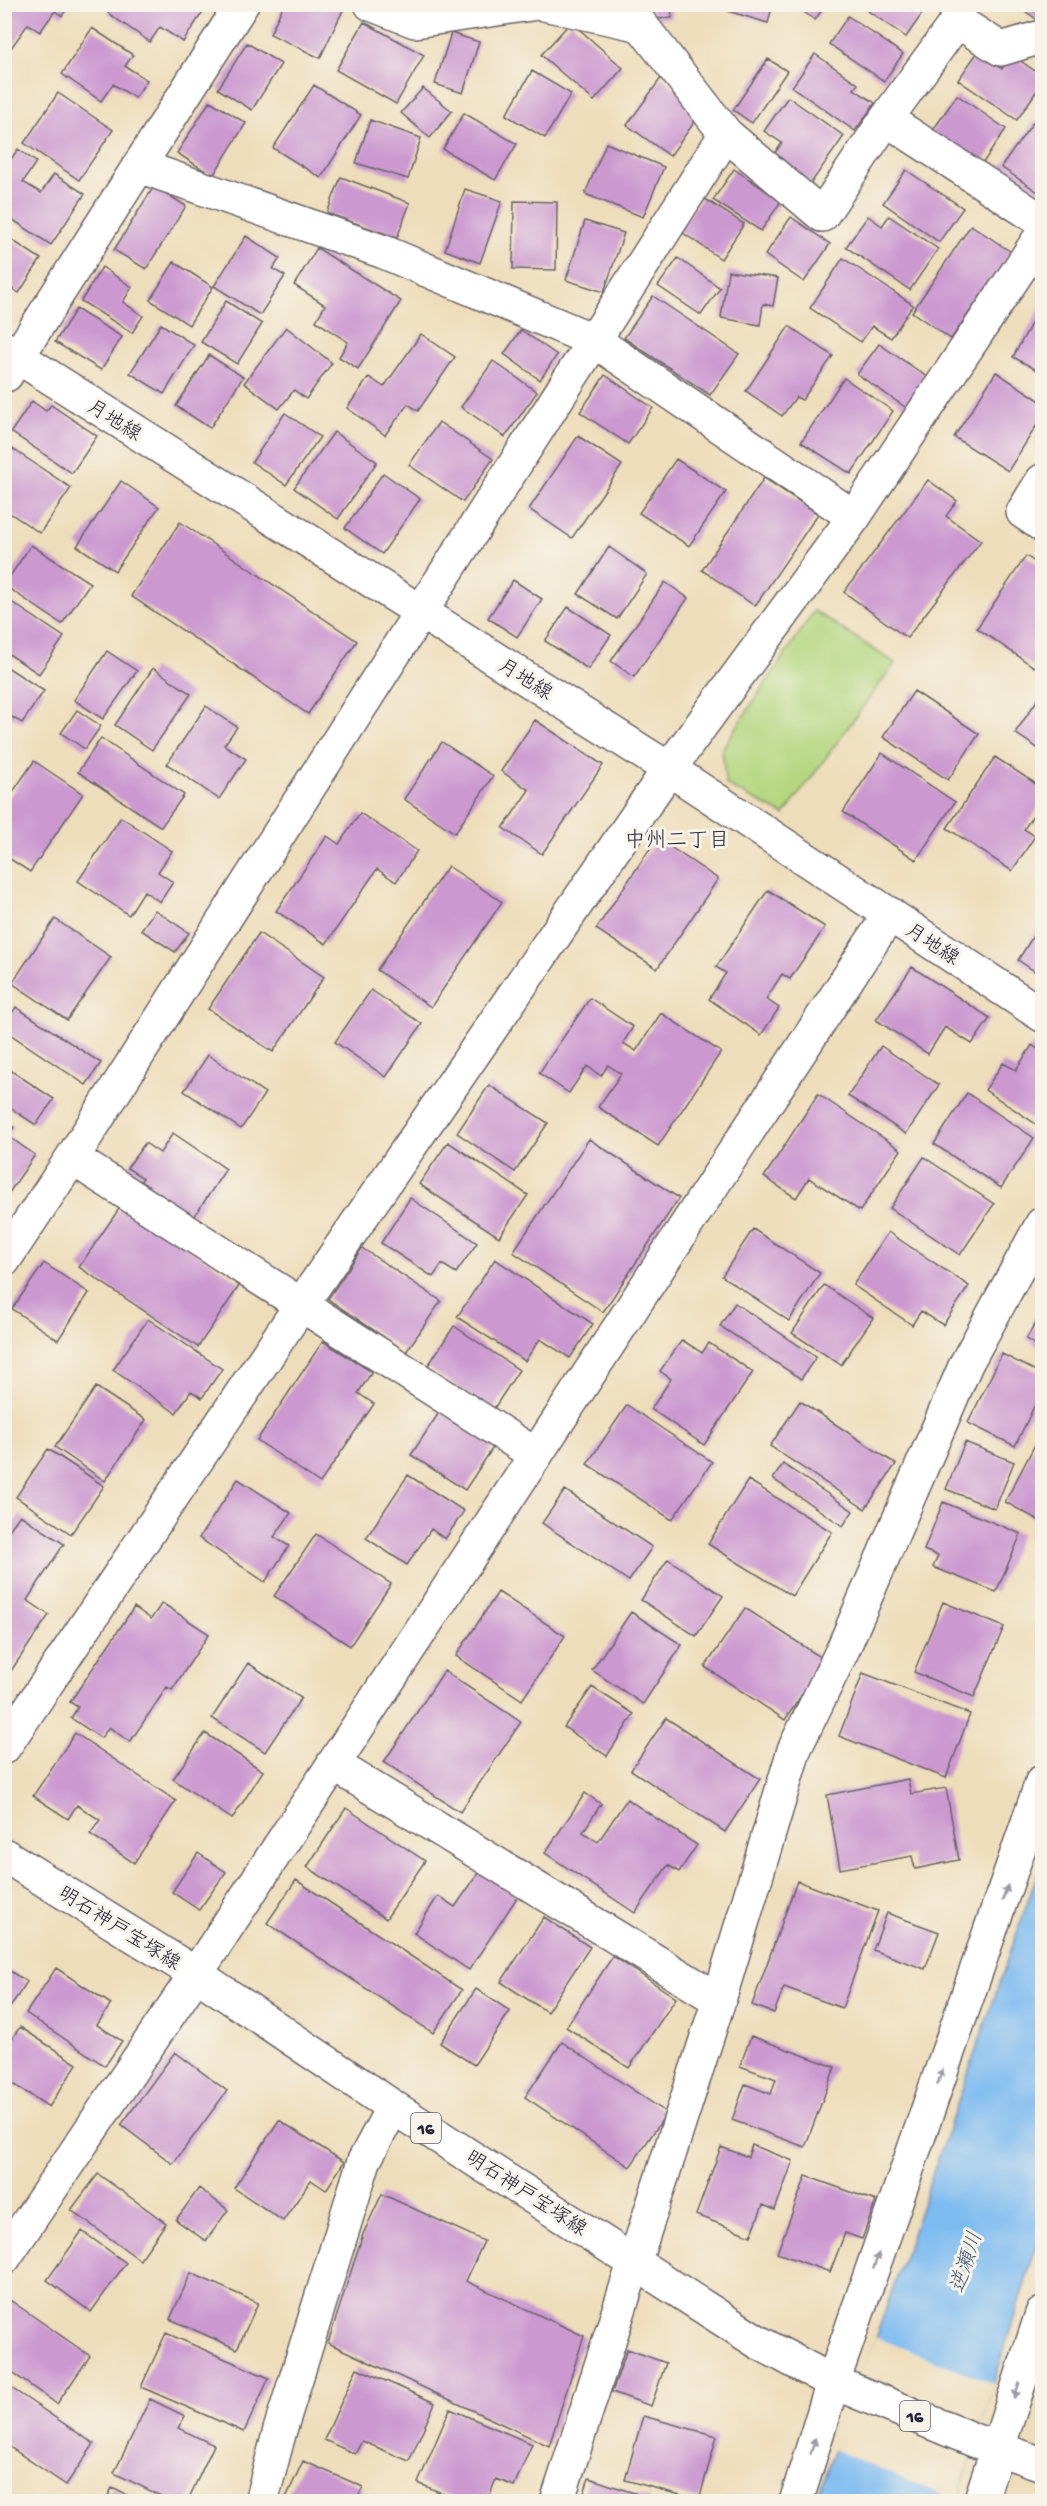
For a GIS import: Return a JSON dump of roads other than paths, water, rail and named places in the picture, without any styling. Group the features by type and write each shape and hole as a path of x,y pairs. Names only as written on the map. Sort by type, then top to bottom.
{"street":[{"path":"9,361 139,166 242,4"},
{"path":"371,4 415,21 531,4"},
{"path":"544,4 641,25 726,134 822,215 886,119 957,21 1001,49 1038,38"},
{"path":"886,119 1042,221"},
{"path":"4,1260 72,1158 726,134"},
{"path":"139,166 384,252 595,341 854,517"},
{"path":"4,1747 301,1305 669,769 854,517 1042,236"},
{"name":"月地線","path":"9,361 422,611 669,769 1042,1015"},
{"path":"1042,481 1023,512 1042,525"},
{"path":"4,2258 196,1974 890,914"},
{"path":"72,1158 536,1455"},
{"path":"557,2502 719,2000 794,1750 844,1647 966,1364 1042,1224"},
{"path":"333,1764 719,2000"},
{"path":"796,2502 844,2387 1042,1782"},
{"name":"明石神戸宝塚線","path":"4,1855 196,1974 393,2107 758,2342 844,2387 987,2446 1042,2464"},
{"path":"261,2502 280,2430 364,2161 393,2107"},
{"path":"980,2502 987,2446 1042,2314"}],"water":[{"name":"逆瀬川","path":"1042,1861 1042,2228 957,2501 815,2502 879,2328"}],"district":[{"name":"中州二丁目","path":"677,839"}]}
